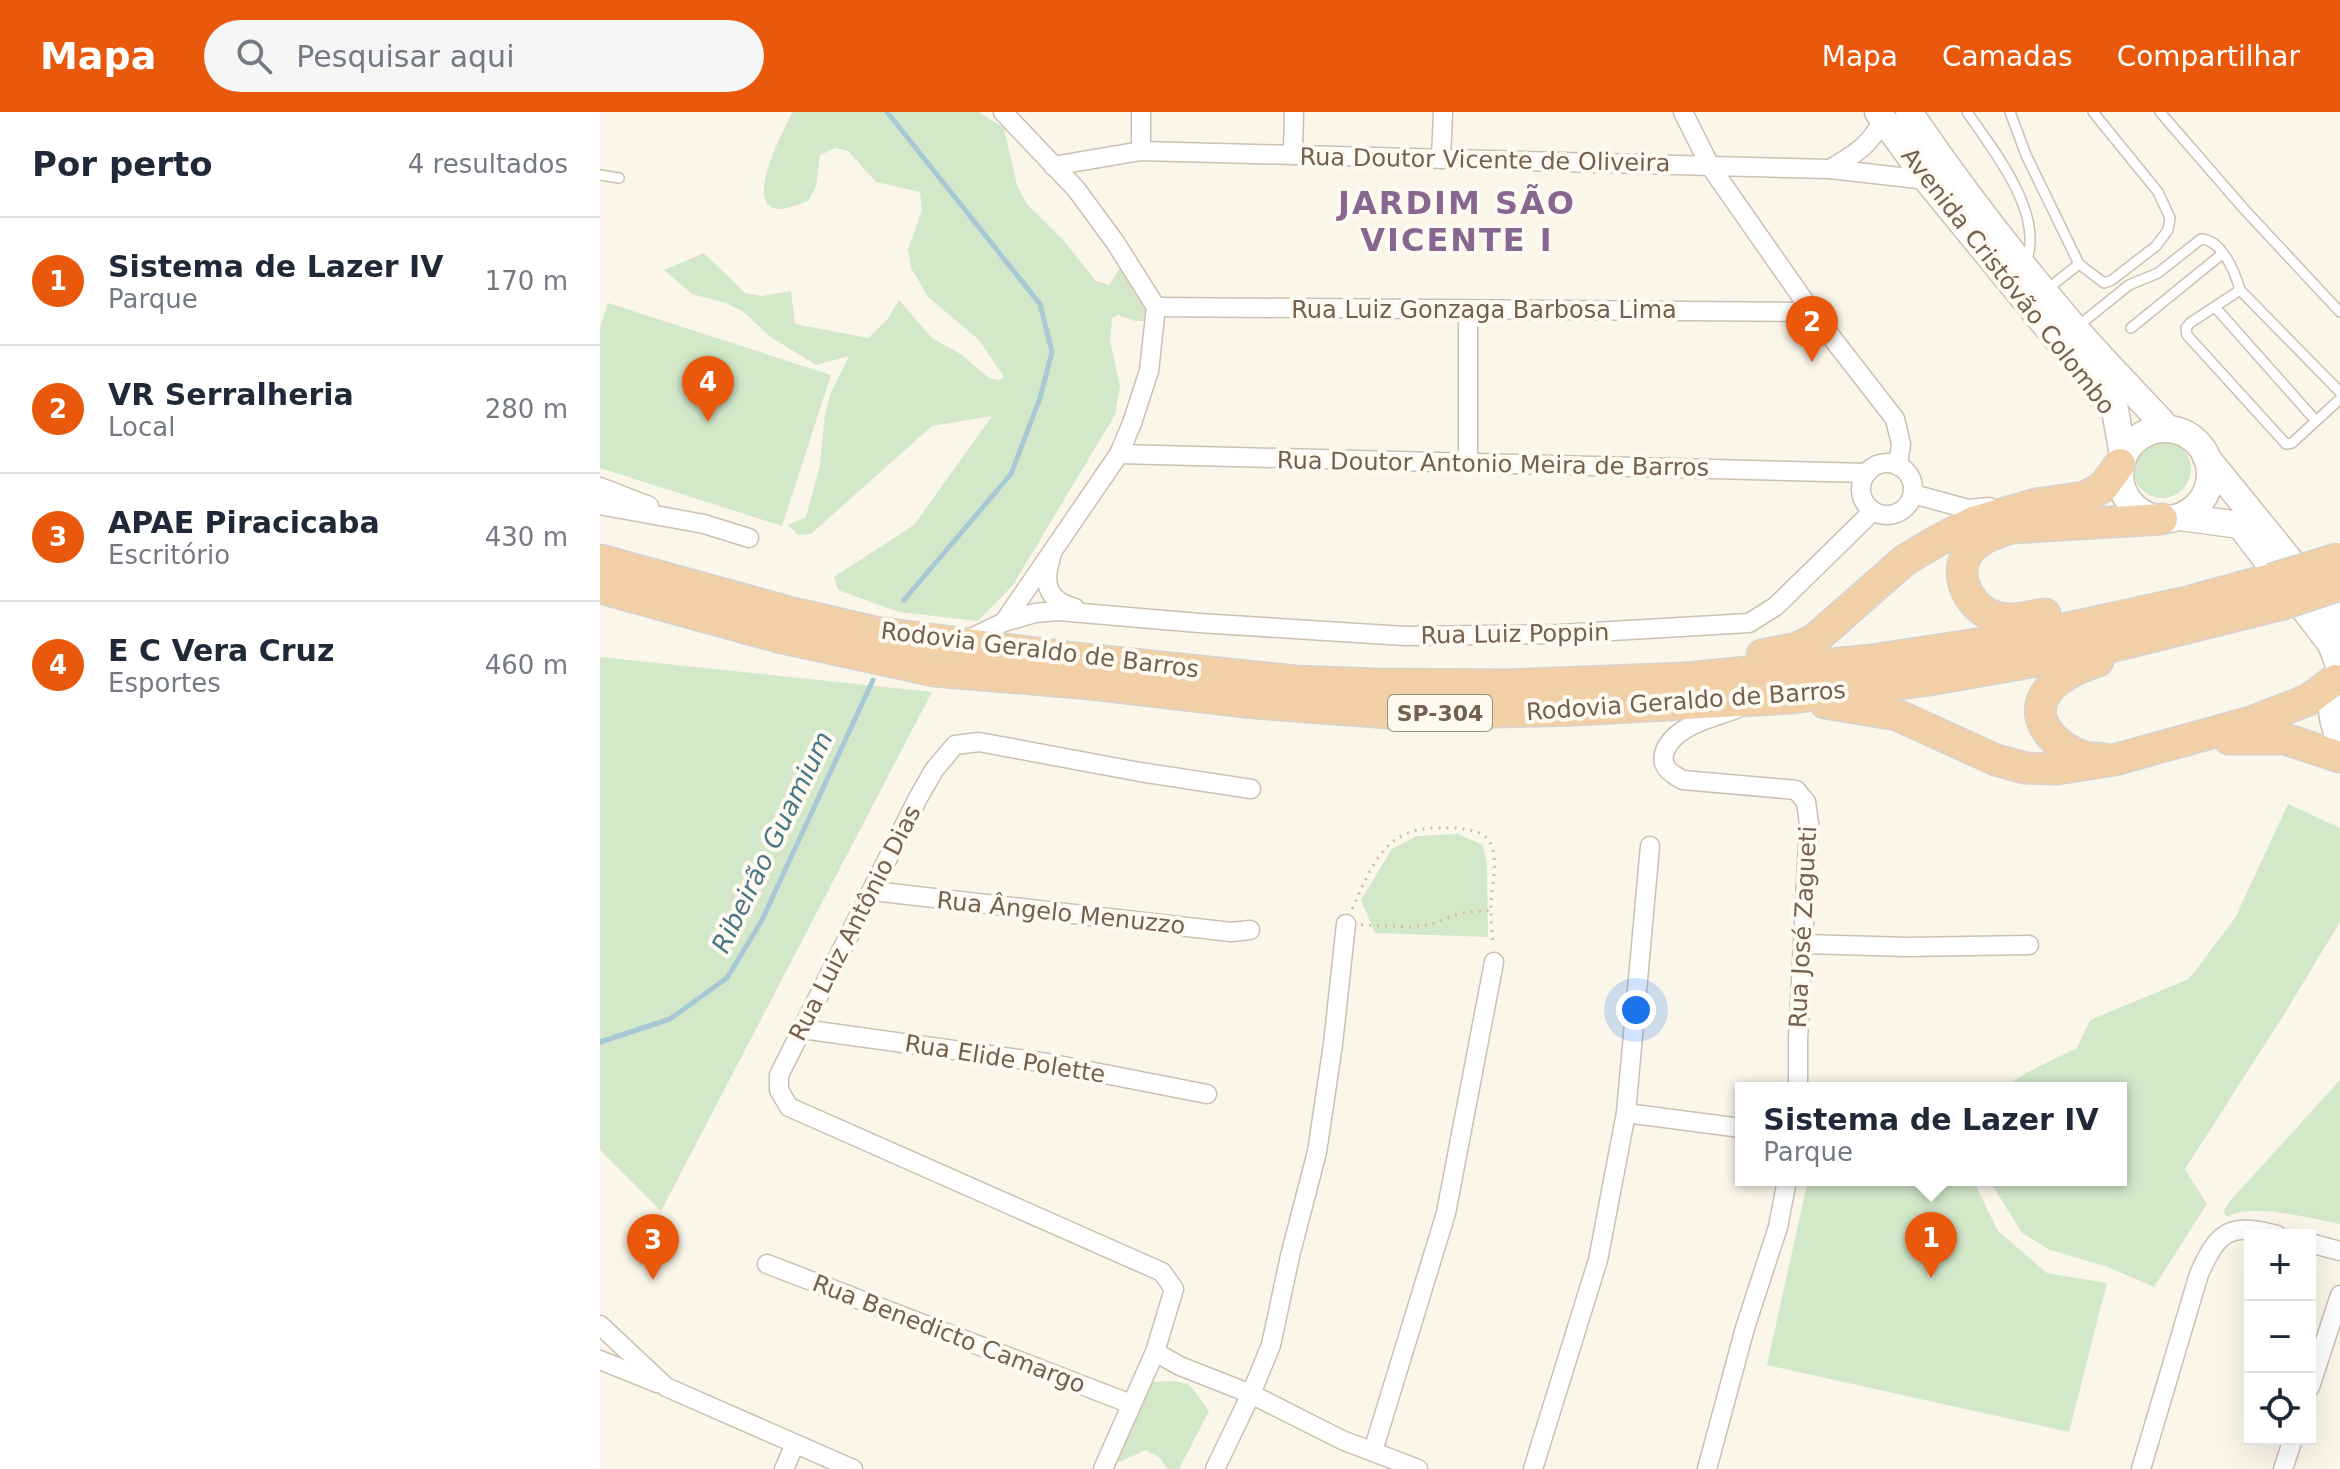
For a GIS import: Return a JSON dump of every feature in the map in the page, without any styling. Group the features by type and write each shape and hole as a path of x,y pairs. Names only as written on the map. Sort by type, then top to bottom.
{"highway":[{"path":"1549,683 1797,648 1814,640 1905,560 1973,522 2036,504 2085,497 2103,487 2122,460"},
{"path":"2171,518 2046,524 2011,528 1990,535 1975,545 1965,558 1963,575 1967,590 1976,607 1999,618 2010,619 2274,587"},
{"name":"Rodovia Geraldo de Barros","path":"600,588 782,638 934,671 1091,684 1255,703 1404,714 1757,701 1929,680 2094,651 2228,618 2274,587 2340,558"},
{"name":"Rodovia Geraldo de Barros","path":"600,560 785,611 860,628 1075,658 1295,681 1375,684 1508,685 1686,678 1872,660 2036,635 2191,601 2274,587 2340,585"},
{"path":"2114,760 2083,756 2057,741 2043,725 2041,716 2040,708 2047,691 2091,663 2228,618"},
{"path":"1792,698 1897,715 1996,760 2025,768 2057,769 2114,760 2287,710 2308,700 2338,673"},
{"path":"2195,738 2285,739 2340,757"}],"main road":[{"name":"Avenida Cristóvão Colombo","path":"1909,112 1941,161 2023,267 2037,299 2075,329 2168,429"},
{"name":"Avenida Cristóvão Colombo","path":"1881,115 1927,180 2037,299 2115,410 2122,460"},
{"path":"2340,622 2196,441 2183,432 2168,429 2141,435 2131,444 2122,460 2119,477 2122,490 2137,511 2149,517 2240,525 2331,644 2338,673 2331,696 2331,712 2340,739"},
{"path":"2171,518 2193,509 2204,498 2210,468 2206,456"}],"street":[{"path":"1003,112 1076,189 1156,307 1149,371 1119,454 1004,622"},
{"path":"1141,112 1141,151"},
{"path":"1293,155 1294,112"},
{"path":"1441,159 1443,112"},
{"path":"1683,112 1710,166 1812,312 1895,419 1901,444 1898,466"},
{"path":"1830,169 1867,144 1874,136 1881,115"},
{"name":"Rua Doutor Vicente de Oliveira","path":"1053,166 1141,151 1830,169 1927,180"},
{"name":"Rua Luiz Gonzaga Barbosa Lima","path":"1156,307 1812,312"},
{"path":"1468,310 1468,463"},
{"name":"Rua Doutor Antonio Meira de Barros","path":"1119,454 1867,473"},
{"path":"1881,464 1898,466 1910,477 1913,494 1905,509 1889,515 1873,511 1862,497 1863,480 1867,473 1881,464"},
{"path":"600,487 681,520"},
{"path":"1913,494 1968,509 2036,504"},
{"path":"600,505 704,524 749,538"},
{"name":"Rua Luiz Poppin","path":"962,642 1004,622 1035,613 1058,611 1405,636 1560,634 1749,623 1776,606 1873,511"},
{"name":"Rua Luiz Poppin","path":"1055,546 1046,572 1046,585 1055,598 1064,605 1113,615"},
{"name":"Rua José Zagueti","path":"1757,701 1690,726 1676,735 1663,755 1664,765 1670,774 1683,780 1796,790 1803,797 1809,824 1798,1082"},
{"name":"Rua Luiz Antônio Dias","path":"1155,1352 1174,1289 1162,1272 789,1107 779,1090 779,1075 918,798 934,770 955,745 979,742 1251,789"},
{"path":"1533,1469 1598,1260 1626,1113 1650,846"},
{"name":"Rua Ângelo Menuzzo","path":"873,891 1231,932 1250,930"},
{"path":"1215,1469 1271,1345 1317,1152 1346,924"},
{"path":"1804,944 1908,947 2029,945"},
{"path":"1373,1451 1446,1213 1494,962"},
{"name":"Rua Elide Polette","path":"802,1029 1048,1063 1207,1094"},
{"path":"1626,1113 1735,1127"},
{"path":"1707,1469 1745,1328 1778,1227 1786,1186"},
{"path":"2141,1469 2208,1253 2222,1235 2244,1230"},
{"path":"2316,1245 2340,1251"},
{"name":"Rua Benedicto Camargo","path":"767,1264 1131,1404"},
{"path":"2315,1373 2340,1295"},
{"path":"600,1325 666,1387"},
{"path":"1103,1469 1155,1352 1180,1366 1251,1394 1342,1440 1418,1469"},
{"path":"600,1360 853,1469"},
{"path":"784,1469 795,1444"},
{"path":"2283,1469 2291,1445"}],"lane":[{"path":"1967,112 2003,166 2027,214 2029,254 2023,267"},
{"path":"2010,112 2026,155 2079,264 2104,283 2156,246 2168,230 2170,218 2158,192 2093,112"},
{"path":"2160,112 2244,209 2340,312"},
{"path":"600,175 619,178"},
{"path":"2075,329 2129,285 2158,273 2201,239 2215,243 2236,276 2240,290 2340,392"},
{"path":"2131,328 2222,254"},
{"path":"2037,299 2079,264"},
{"path":"2120,273 2129,285"},
{"path":"2240,290 2190,323 2186,328 2187,335 2286,444 2292,443 2340,399"},
{"path":"2215,307 2316,421"}],"path":[{"path":"1491,910 1461,913 1432,924 1413,927 1346,924 1370,869 1399,836 1416,829 1479,831 1492,847 1494,859 1491,910 1494,962"}],"green space":[{"path":"792,112 979,112 1004,128 1017,185 1026,203 1064,241 1096,281 1109,285 1120,268 1133,265 1151,314 1145,321 1118,315 1112,318 1110,340 1120,386 1115,415 1013,585 978,621 899,612 838,590 834,577 914,525 992,416 932,426 811,534 798,535 788,525 806,517 820,465 825,414 831,392 849,356 816,365 769,336 744,312 726,303 692,294 664,270 704,253 745,293 762,296 791,291 795,324 868,338 887,320 899,300 932,338 962,355 989,378 1000,380 1004,377 978,339 928,297 911,268 908,249 922,210 920,192 876,182 848,151 836,148 820,155 816,187 808,201 781,209 768,204 764,194 769,165"},
{"path":"608,303 831,375 782,526 600,468 600,326"},
{"path":"2162,440 2183,448 2191,469 2183,490 2162,498 2141,490 2133,469 2141,448"},
{"path":"600,657 932,692 661,1211 600,1150"},
{"path":"2288,804 2340,828 2340,922 2185,1169 2207,1204 2154,1287 2108,1267 2050,1250 2022,1233 1993,1186 2127,1186 2127,1082 2012,1082 2077,1048 2090,1020 2189,979 2235,918"},
{"path":"1458,834 1483,845 1487,865 1488,937 1375,933 1361,900 1392,849 1417,836"},
{"path":"2340,1080 2340,1224 2266,1211 2227,1217 2223,1212 2229,1202"},
{"path":"1807,1186 1976,1186 1998,1231 2047,1273 2107,1283 2069,1432 1767,1365"},
{"path":"1176,1381 1190,1385 1209,1411 1179,1469 1167,1469 1160,1458 1146,1450 1117,1463 1152,1382"}],"waterway":[{"name":"Ribeirão Guamium","path":"887,112 1040,304 1052,352 1040,398 1011,474 904,600"},
{"name":"Ribeirão Guamium","path":"600,1042 670,1019 727,978 761,922 873,680"}],"place":[{"name":"VR Serralheria","path":"1812,362"},
{"name":"E C Vera Cruz","path":"708,422"},
{"name":"Sistema de Lazer IV","path":"1931,1278"},
{"name":"APAE Piracicaba","path":"653,1280"}],"district":[{"name":"JARDIM SÃO VICENTE I","path":"1457,222"}]}
